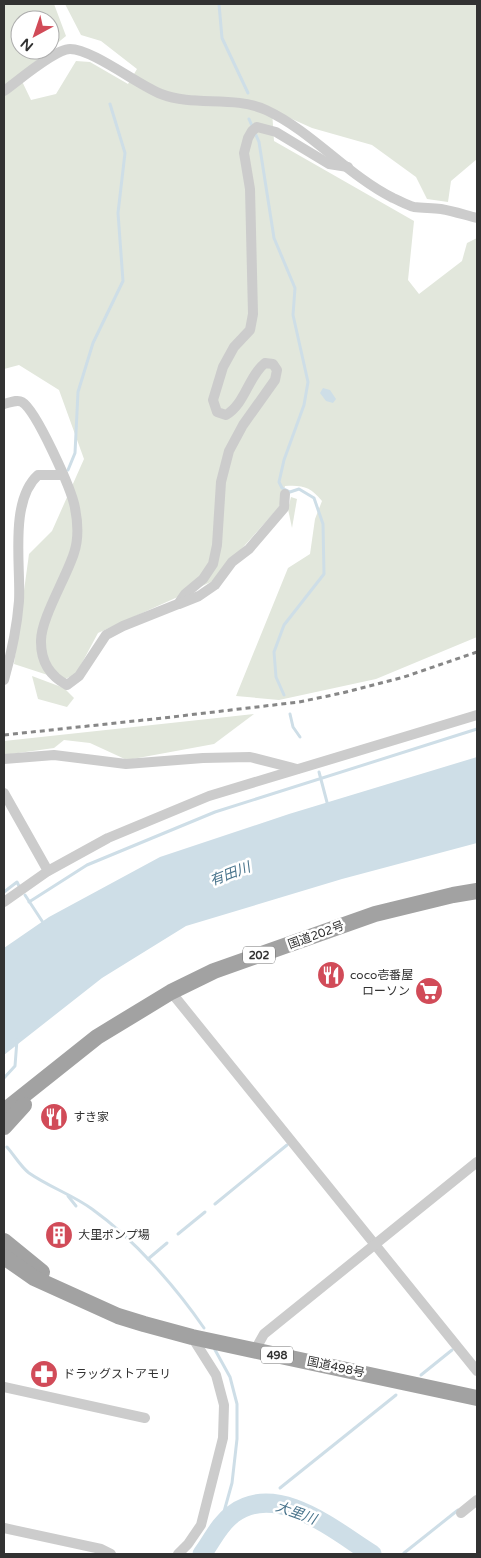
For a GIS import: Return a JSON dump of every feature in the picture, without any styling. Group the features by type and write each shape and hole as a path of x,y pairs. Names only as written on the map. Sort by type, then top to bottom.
{"highway":[{"name":"国道202号","path":"4,1111 97,1037 171,992 214,971 375,914 477,891"},
{"name":"国道202号","path":"4,1126 62,1066"},
{"name":"国道498号","path":"4,1241 81,1299"},
{"name":"国道498号","path":"4,1257 34,1278 118,1316 192,1337 477,1398"}],"street":[{"path":"4,91 58,52 69,49 77,50 101,60 144,86 164,95 184,99 243,104 264,110 300,130 368,183 392,197 413,206 440,209 477,218"},
{"path":"178,604 203,579 213,564 217,545 221,482 229,451 243,424 275,380 277,370 273,364 265,363 257,369 234,410 226,415 217,412 213,400 223,367 234,347 250,330 253,314 250,189 244,153 255,129 276,132 329,164 348,167"},
{"path":"4,404 17,401 22,402 38,422 63,475 75,506 78,530 74,552 43,627 40,641 46,667 58,680 67,685 79,676 106,635 122,626 199,596 215,585 232,562 249,549 284,508 285,494"},
{"path":"4,680 19,600 17,544 24,498 31,481 38,475 63,475"},
{"path":"4,902 48,871 108,838 209,796 477,715"},
{"path":"4,759 54,755 126,764 203,758 250,757 298,769"},
{"path":"4,792 48,871"},
{"path":"171,992 477,1371"},
{"path":"255,1350 264,1334 477,1162"},
{"path":"178,1554 188,1544 201,1525 223,1438 224,1405 216,1375 192,1337"},
{"path":"4,1387 145,1418"},
{"path":"461,1513 477,1500"},
{"path":"4,1528 101,1549 111,1554"}],"shaded area":[{"path":"4,4 54,4 56,10 10,10 10,60 37,60 19,75 31,100 56,94 76,61 90,62 128,84 137,69 101,41 81,35 65,4 477,4 477,159 451,181 448,202 427,199 416,177 372,145 312,128 272,110 274,141 414,221 408,280 419,294 462,261 467,243 477,238 477,637 376,679 279,700 236,696 288,568 310,554 315,519 322,501 306,488 285,486 279,507 213,581 98,633 76,674 63,680 14,664 29,554 52,531 84,459 59,390 19,365 4,369"},
{"path":"60,20 66,36 60,41"},
{"path":"291,497 297,499 292,528 288,509"},
{"path":"32,676 64,688 74,698 67,707 38,699"},
{"path":"254,714 214,744 127,760 90,743 64,740 54,748 4,755 4,741"}],"water":[{"path":"323,388 330,390 336,399 333,403 326,401 320,393"},
{"name":"有田川","path":"477,757 477,843 342,879 186,926 102,978 4,1055 4,948 49,917 160,857 289,814"}],"waterway":[{"path":"219,4 222,38 248,93"},
{"path":"68,470 75,453 78,392 93,343 123,281 118,213 125,153 110,104"},
{"path":"249,119 259,142 274,238 295,288 293,315 308,382 304,405 284,460 279,482 282,488 290,492 299,489 314,498 323,524 324,574 284,625 274,652 276,677 284,695"},
{"path":"290,714 293,727 300,737"},
{"path":"29,902 87,865 215,812 477,729"},
{"path":"319,772 328,806"},
{"path":"4,892 17,882 19,886"},
{"path":"25,895 44,924"},
{"path":"4,1078 15,1066 17,1040"},
{"path":"215,1204 287,1145"},
{"path":"7,1147 29,1173 85,1204 123,1234 167,1280 204,1328"},
{"path":"68,1196 76,1206"},
{"path":"178,1234 205,1212"},
{"path":"148,1259 167,1243"},
{"path":"214,1348 230,1377 237,1404 237,1439 232,1483 220,1526"},
{"path":"421,1375 452,1350"},
{"path":"280,1488 396,1395"},
{"name":"大里川","path":"202,1554 220,1528 233,1514 250,1505 268,1503 287,1506 305,1513 341,1533 372,1554"},
{"path":"404,1553 458,1510"}],"railway":[{"path":"4,735 299,702 404,677 477,652"}],"place":[{"name":"coco壱番屋","path":"331,975"},
{"name":"ローソン","path":"429,991"},
{"name":"すき家","path":"54,1117"},
{"name":"大里ポンプ場","path":"59,1235"},
{"name":"ドラッグストアモリ","path":"44,1374"}]}
